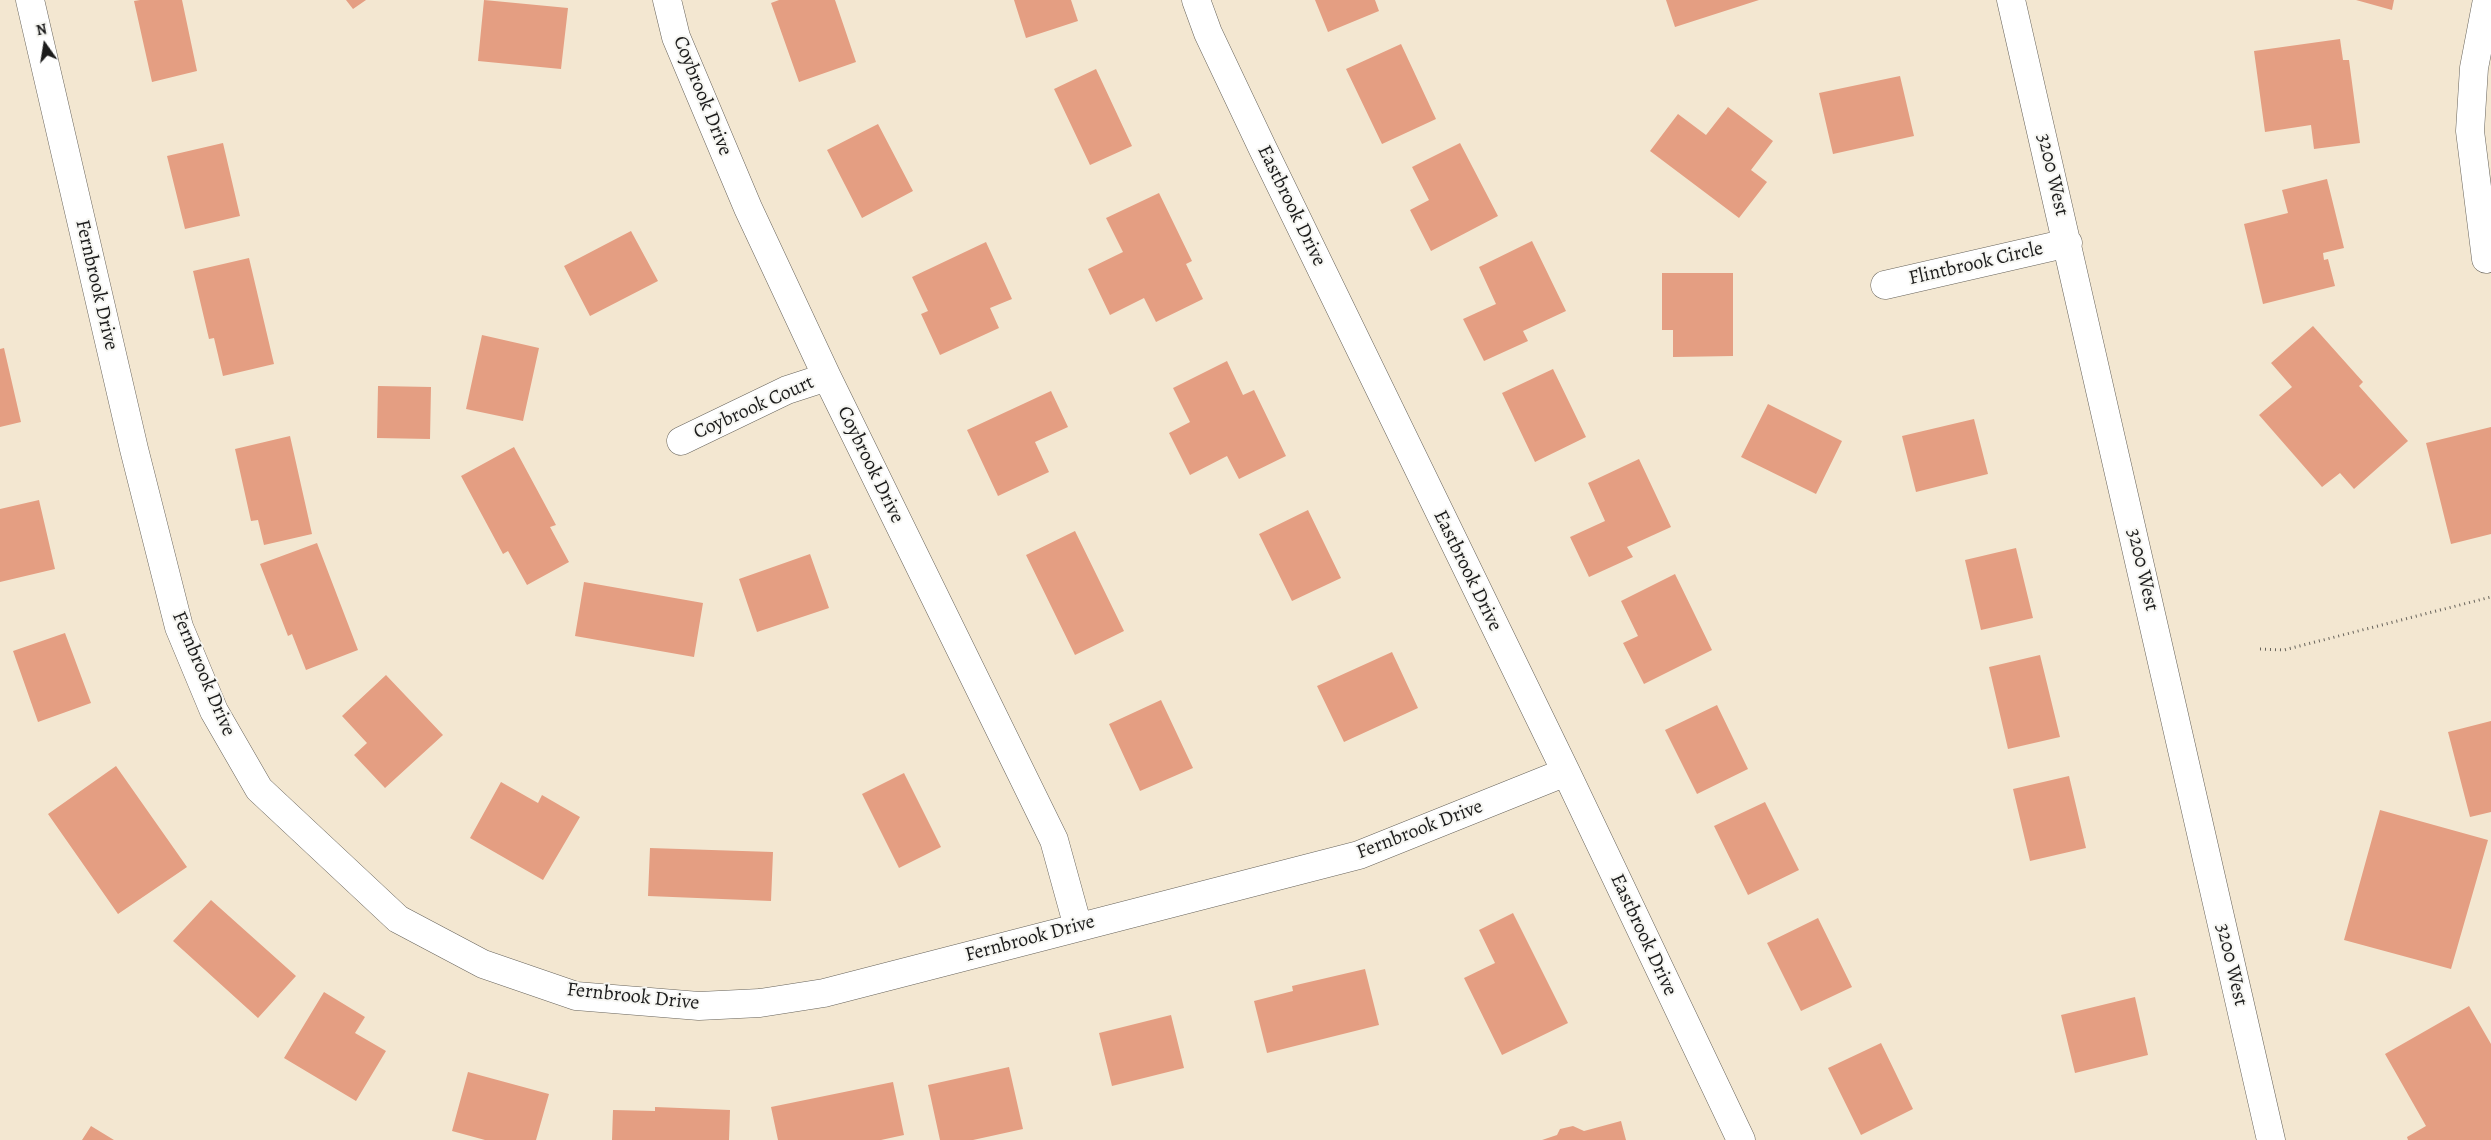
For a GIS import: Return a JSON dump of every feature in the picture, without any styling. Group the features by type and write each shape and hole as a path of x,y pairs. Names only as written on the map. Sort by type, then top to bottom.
{"street":[{"name":"Fernbrook Drive","path":"30,0 134,450 179,627 214,711 259,790 398,919 483,964 576,996 699,1006 760,1003 824,994 1078,926 1359,855 1566,772"},
{"name":"Coybrook Drive","path":"667,0 676,37 748,208 827,376 1054,840 1078,926"},
{"name":"Eastbrook Drive","path":"1196,0 1208,33 1262,147 1566,772 1741,1140"},
{"name":"3200 West","path":"2011,0 2068,243 2271,1140"},
{"path":"2486,259 2470,131 2474,68 2487,0"},
{"name":"Flintbrook Circle","path":"1884,285 2068,243"},
{"name":"Coybrook Court","path":"681,441 787,390 827,376"}],"path":[{"path":"2260,649 2284,650 2491,597"}],"building":[{"path":"182,0 197,71 152,82 134,1"},
{"path":"346,0 366,0 353,9"},
{"path":"484,0 568,8 561,69 478,61"},
{"path":"779,0 835,0 856,62 799,82 771,3"},
{"path":"1014,0 1071,0 1078,21 1026,38"},
{"path":"1315,0 1375,0 1379,11 1328,32"},
{"path":"1666,0 1759,0 1675,27"},
{"path":"2356,0 2394,0 2392,10"},
{"path":"2340,39 2343,60 2349,60 2360,143 2314,149 2311,125 2265,132 2254,51"},
{"path":"1401,44 1436,119 1382,144 1346,69"},
{"path":"1096,69 1132,146 1090,165 1054,89"},
{"path":"1900,76 1914,136 1833,154 1819,93"},
{"path":"1728,107 1773,141 1751,170 1767,182 1739,218 1650,151 1678,114 1706,135"},
{"path":"878,124 913,191 862,218 827,150"},
{"path":"223,143 240,216 185,229 167,156"},
{"path":"1460,143 1498,216 1431,251 1410,210 1429,200 1412,167"},
{"path":"2327,179 2344,248 2323,253 2324,260 2328,259 2335,286 2263,304 2244,224 2288,213 2282,190"},
{"path":"1159,193 1192,261 1186,264 1203,299 1156,322 1144,298 1110,315 1088,269 1123,252 1106,218"},
{"path":"631,231 658,281 590,316 564,266"},
{"path":"1532,241 1566,311 1523,331 1528,341 1484,361 1463,319 1496,304 1479,267"},
{"path":"986,242 1012,299 990,308 999,328 940,355 921,314 928,311 912,277"},
{"path":"249,258 274,364 223,376 214,338 209,339 193,271"},
{"path":"1662,273 1733,273 1733,356 1673,357 1673,330 1662,330"},
{"path":"2313,326 2363,382 2359,386 2408,441 2354,489 2340,473 2322,487 2259,415 2292,387 2271,363"},
{"path":"482,335 539,348 523,421 466,409"},
{"path":"4,348 21,422 0,427 0,349"},
{"path":"1227,361 1243,395 1254,390 1286,456 1239,479 1227,456 1190,475 1169,433 1190,422 1173,388"},
{"path":"1553,369 1586,437 1535,462 1502,393"},
{"path":"378,386 431,387 430,439 377,438"},
{"path":"1051,391 1068,427 1035,442 1049,472 998,496 967,430"},
{"path":"1768,404 1842,441 1816,494 1741,457"},
{"path":"1974,419 1988,474 1916,492 1902,436"},
{"path":"2491,427 2491,534 2451,544 2426,443"},
{"path":"290,436 312,534 264,545 258,520 251,521 235,449"},
{"path":"514,447 556,525 550,527 569,562 527,585 508,551 503,554 461,476"},
{"path":"1639,459 1671,527 1627,547 1633,557 1589,577 1570,537 1605,521 1588,483"},
{"path":"39,500 55,569 0,582 0,509"},
{"path":"1308,510 1341,578 1292,601 1259,534"},
{"path":"1075,531 1124,631 1075,655 1026,555"},
{"path":"317,543 358,650 306,670 292,634 288,636 260,564"},
{"path":"2016,548 2033,618 1981,630 1965,560"},
{"path":"810,554 829,608 757,632 739,579"},
{"path":"1675,574 1712,650 1644,684 1623,643 1638,636 1621,601"},
{"path":"584,582 703,603 694,657 575,636"},
{"path":"65,633 91,703 38,722 13,651"},
{"path":"1392,652 1418,708 1344,742 1317,686"},
{"path":"2040,655 2060,737 2008,749 1989,667"},
{"path":"386,675 443,735 385,788 354,755 367,743 342,716"},
{"path":"1161,700 1193,768 1140,791 1109,724"},
{"path":"1717,705 1748,769 1697,794 1665,730"},
{"path":"2491,721 2491,812 2470,817 2448,732"},
{"path":"116,766 187,867 118,914 48,814"},
{"path":"904,773 941,847 899,868 862,794"},
{"path":"2069,776 2086,848 2030,861 2013,789"},
{"path":"501,782 538,803 542,795 580,817 543,880 470,838"},
{"path":"1765,802 1799,870 1748,895 1714,826"},
{"path":"2380,810 2488,840 2451,969 2344,940"},
{"path":"650,848 773,852 771,901 648,896"},
{"path":"211,900 296,976 258,1018 173,941"},
{"path":"1513,913 1568,1023 1502,1055 1464,978 1495,963 1479,930"},
{"path":"1818,918 1852,987 1801,1011 1767,943"},
{"path":"1365,969 1379,1025 1267,1053 1254,1001 1293,991 1292,986"},
{"path":"324,992 365,1017 355,1033 386,1051 356,1101 284,1058"},
{"path":"2135,997 2148,1055 2075,1073 2061,1015"},
{"path":"2469,1006 2491,1044 2491,1140 2408,1140 2407,1137 2426,1126 2385,1054"},
{"path":"1171,1015 1184,1068 1112,1086 1099,1033"},
{"path":"1881,1043 1913,1109 1861,1135 1828,1068"},
{"path":"1009,1067 1023,1129 973,1140 940,1140 928,1085"},
{"path":"468,1072 549,1094 536,1140 485,1140 452,1131"},
{"path":"893,1082 904,1135 881,1140 778,1140 771,1107"},
{"path":"655,1107 730,1110 729,1140 612,1140 613,1110 655,1111"},
{"path":"1621,1121 1626,1140 1542,1140 1557,1135 1560,1129 1573,1126 1584,1131"},
{"path":"91,1126 114,1140 82,1140"}]}
